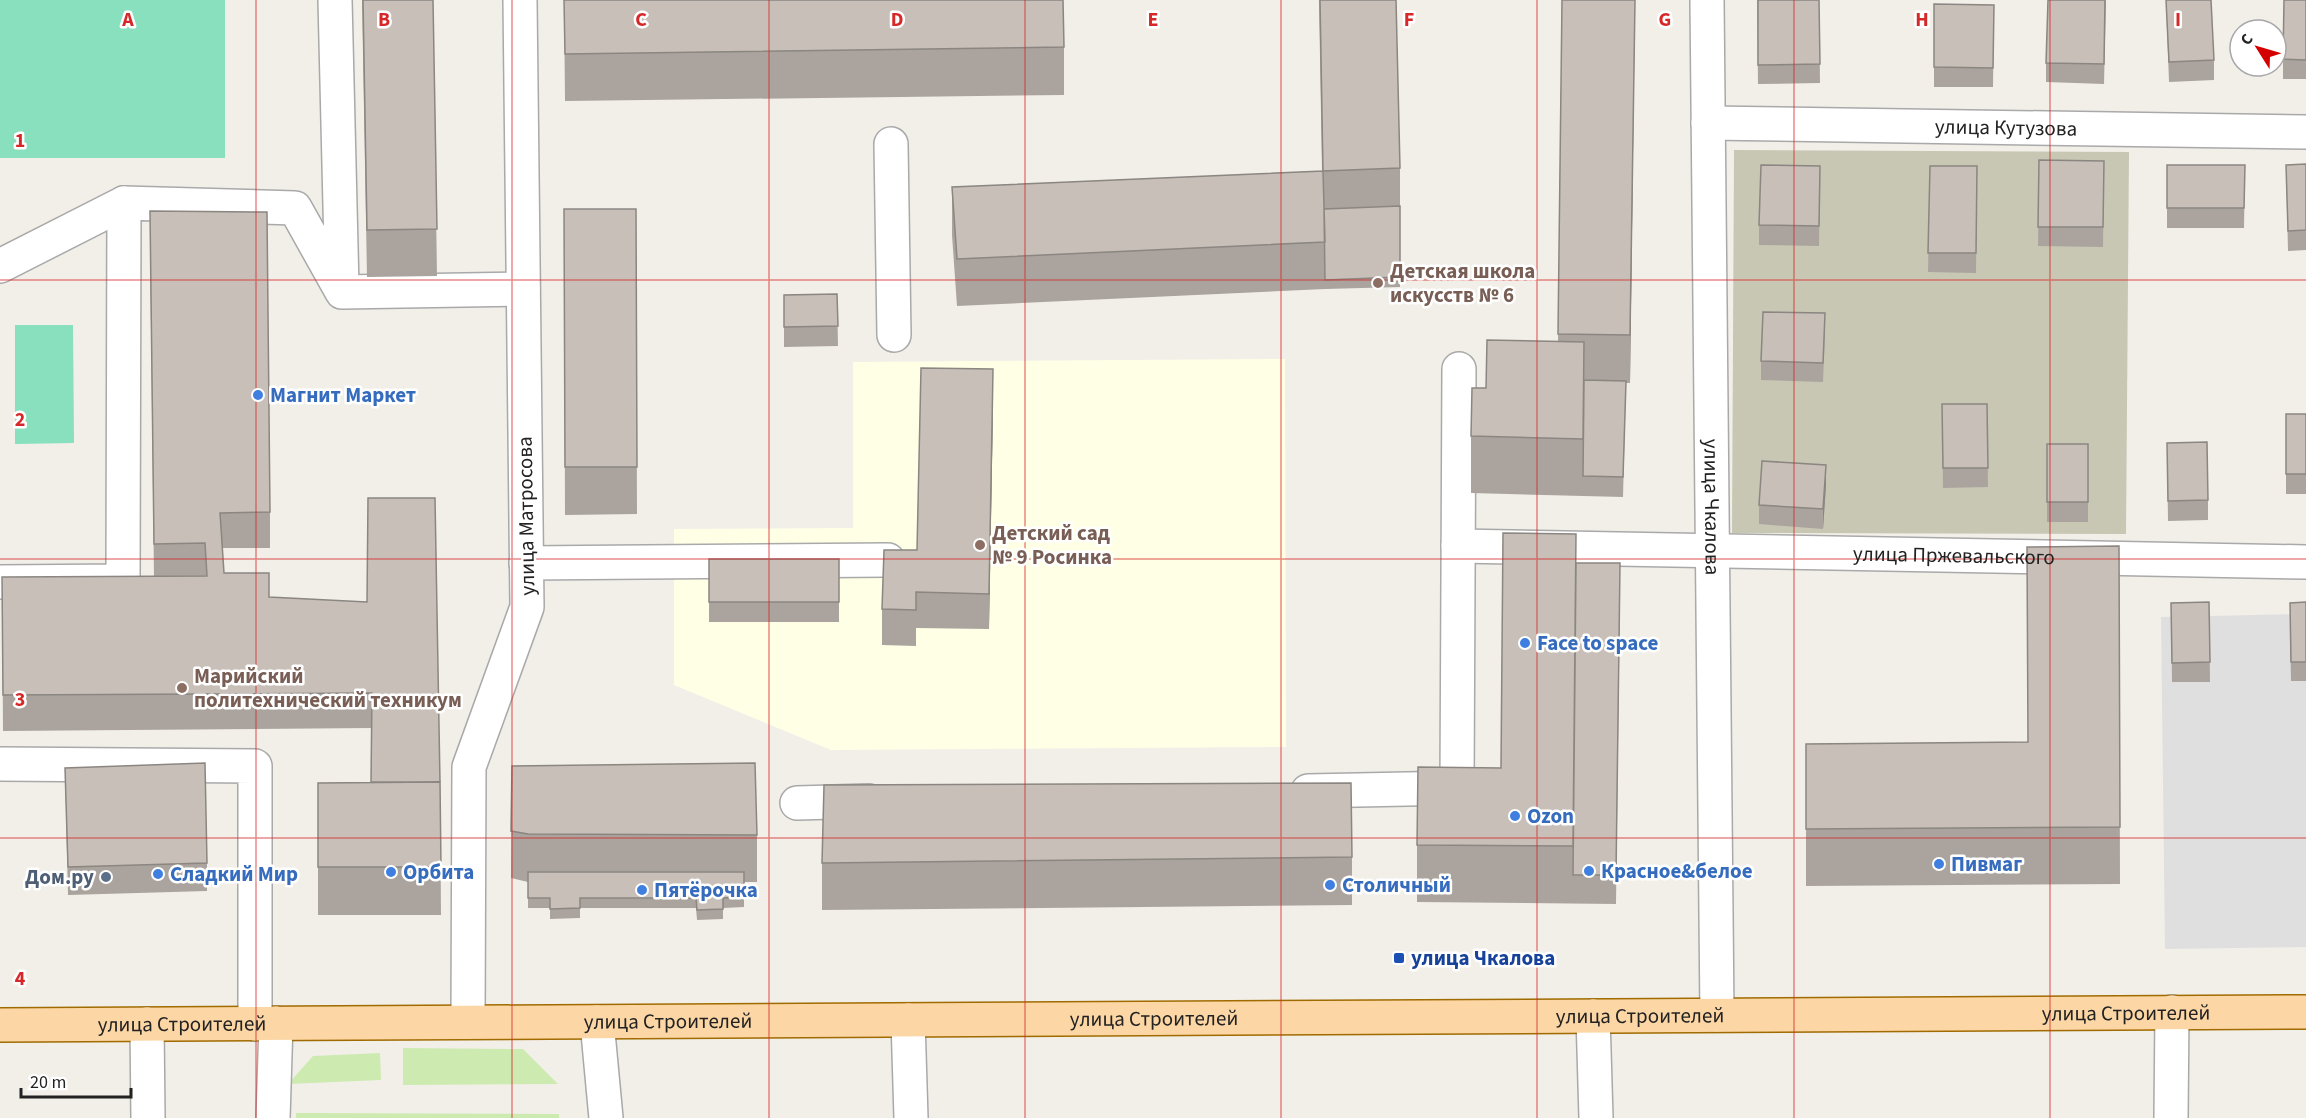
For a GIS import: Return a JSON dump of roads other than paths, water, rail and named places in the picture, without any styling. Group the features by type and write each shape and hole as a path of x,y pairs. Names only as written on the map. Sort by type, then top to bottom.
{"main road":[{"name":"улица Строителей","path":"0,1025 2306,1012"}],"street":[{"path":"335,0 342,292"},
{"name":"улица Матросова","path":"468,1022 470,767 526,607 520,0"},
{"name":"улица Чкалова","path":"1707,0 1718,1015"},
{"name":"улица Кутузова","path":"1708,123 2306,132"},
{"path":"891,144 894,335"},
{"path":"0,266 124,203 295,208 342,292"},
{"path":"0,582 123,581 124,203"},
{"path":"342,292 523,289"},
{"path":"1276,792 1456,788 1459,369"},
{"name":"улица Пржевальского","path":"1458,546 2306,562"},
{"path":"526,563 888,560"},
{"path":"0,764 255,765 265,1023 273,1118"},
{"path":"797,803 904,801"},
{"path":"2171,1118 2172,1012"},
{"path":"1593,1016 1596,1118"},
{"path":"908,1020 911,1118"},
{"path":"597,1022 606,1118"},
{"path":"147,1024 148,1118"}],"place":[{"name":"Детская школа искусств № 6","path":"1378,283"},
{"name":"Магнит Маркет","path":"258,395"},
{"name":"Детский сад № 9 Росинка","path":"980,545"},
{"name":"Face to space","path":"1525,643"},
{"name":"Марийский политехнический техникум","path":"182,688"},
{"name":"Ozon","path":"1515,816"},
{"name":"Пивмаг","path":"1939,864"},
{"name":"Красное&белое","path":"1589,871"},
{"name":"Орбита","path":"391,872"},
{"name":"Сладкий Мир","path":"158,874"},
{"name":"Дом.ру","path":"106,877"},
{"name":"Столичный","path":"1330,885"},
{"name":"Пятёрочка","path":"642,890"},
{"name":"улица Чкалова","path":"1399,958"}]}
